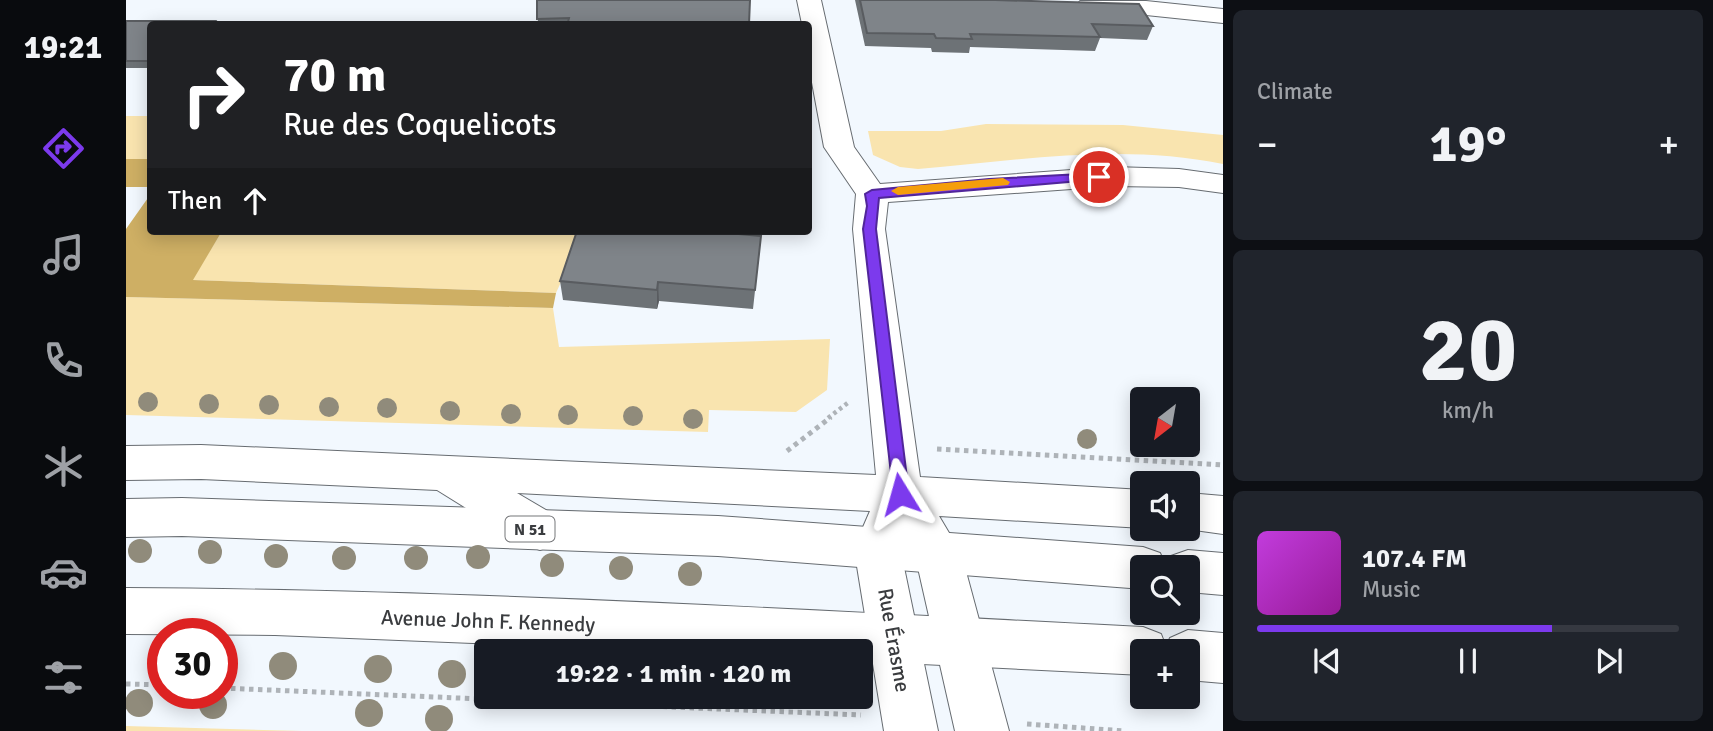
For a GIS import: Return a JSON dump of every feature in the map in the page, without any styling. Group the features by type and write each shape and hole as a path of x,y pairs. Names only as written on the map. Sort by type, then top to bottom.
{"street":[{"path":"809,0 839,147 872,194 870,229 900,494 938,553 981,726"},
{"path":"1061,5 1193,6 1223,16"},
{"path":"872,194 1126,175 1195,178 1223,184"},
{"path":"126,463 201,462 442,471 1130,508"},
{"path":"442,471 540,530"},
{"path":"877,548 900,494"},
{"path":"1200,513 1223,515"},
{"name":"N 51","path":"126,517 718,536 1130,567"},
{"name":"Rue Érasme","path":"877,548 910,724"},
{"path":"1200,572 1223,574"},
{"name":"Avenue John F. Kennedy","path":"126,611 275,612 1130,650"},
{"path":"1200,656 1223,658"}],"path":[{"path":"780,456 848,405 851,396"},
{"path":"893,447 1223,465"},
{"path":"126,684 147,685"},
{"path":"238,689 910,724"},
{"path":"981,726 1125,731"}],"shaded area":[{"path":"126,116 147,116 147,159 126,159"},
{"path":"986,124 1123,125 1223,135 1223,164 1185,158 1109,154 918,169 900,167 873,155 868,131 941,131"},
{"path":"126,159 147,159 147,187 126,187"},
{"path":"147,199 147,235 220,235 193,280 556,293 553,308 126,297 126,229"},
{"path":"220,235 582,235 556,293 192,280"},
{"path":"126,297 553,308 559,347 830,339 827,390 796,412 709,410 708,432 126,415"},
{"path":"126,726 302,731 126,731"}],"building":[{"path":"537,0 750,0 749,21 537,19"},
{"path":"860,0 1139,4 1153,26 1092,24 1100,37 970,34 972,39 936,38 934,34 867,33"},
{"path":"126,21 147,21 147,61 126,61"},
{"path":"576,235 761,236 755,290 658,282 657,290 560,281"}],"slow traffic":[{"path":"898,191 1003,182"}],"route":[{"path":"900,494 870,229 872,194 989,183 1099,177"}]}
